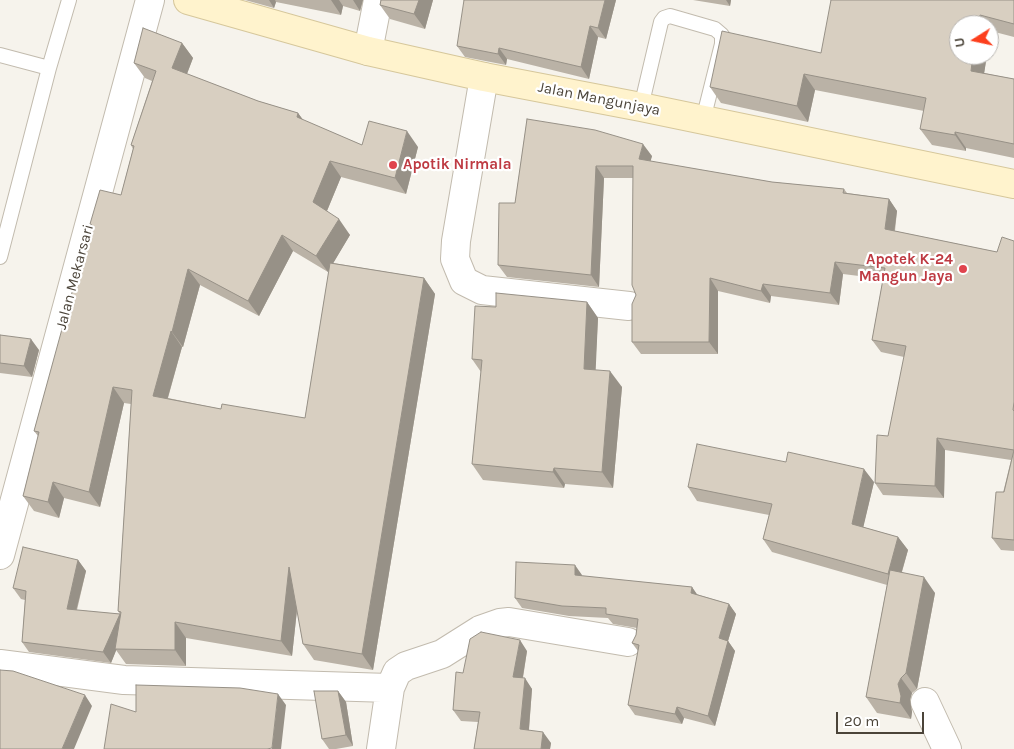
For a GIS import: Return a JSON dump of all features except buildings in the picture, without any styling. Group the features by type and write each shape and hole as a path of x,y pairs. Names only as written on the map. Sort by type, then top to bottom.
{"main road":[{"name":"Jalan Mangunjaya","path":"188,0 368,51 484,77 641,107 1014,184"}],"street":[{"name":"Jalan Mekarsari","path":"0,555 150,0"},
{"path":"368,51 378,0"},
{"path":"484,77 456,241 455,259 464,281 482,290 629,306"},
{"path":"381,749 390,688 398,672 406,666 442,654 480,630 509,622 628,642"},
{"path":"0,664 124,680 390,688"},
{"path":"925,702 947,749"}],"lane":[{"path":"0,257 49,68 69,0"},
{"path":"641,107 661,22 664,18 670,16 715,29 722,35 722,44 703,120"},
{"path":"0,55 49,68"}],"place":[{"name":"Apotik Nirmala","path":"393,165"},
{"name":"Apotek K-24 Mangun Jaya","path":"963,269"}]}
